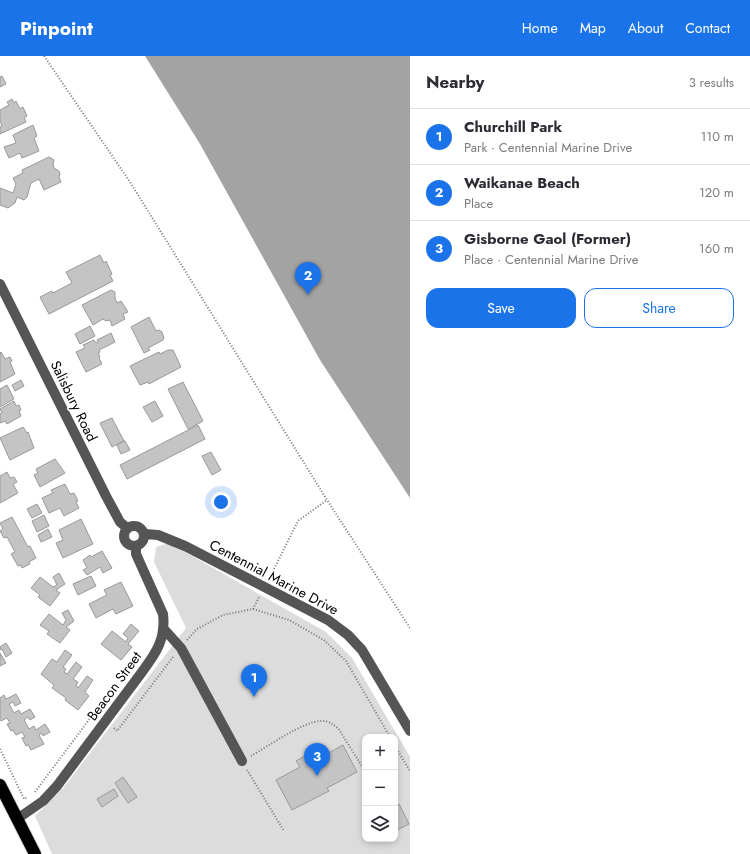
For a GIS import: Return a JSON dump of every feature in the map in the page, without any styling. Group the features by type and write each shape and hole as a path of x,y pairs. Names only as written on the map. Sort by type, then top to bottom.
{"highway":[{"path":"0,785 35,854"}],"street":[{"name":"Salisbury Road","path":"0,284 106,496 120,522 127,528"},
{"path":"134,525 141,528 144,534 143,542 136,546 129,544 124,538 127,528 134,525"},
{"name":"Centennial Marine Drive","path":"144,534 158,535 167,538 328,620 353,640 362,650 410,731"},
{"name":"Beacon Street","path":"17,819 43,801 50,794 155,654 161,641 163,614 136,554 136,546"},
{"path":"163,628 181,648 242,761"}],"path":[{"path":"44,56 130,182 327,500 410,628"},
{"path":"253,609 298,521 327,500"},
{"path":"34,792 94,713 117,731 197,629 223,615 253,609 289,620 324,640 346,661 388,734"},
{"path":"284,831 242,761 303,726 322,720 331,722 338,728 364,770"},
{"path":"0,749 24,799 29,797"},
{"path":"398,751 410,771"}],"shaded area":[{"path":"145,56 410,56 410,498 320,360 200,144"},
{"path":"169,543 326,632 352,658 397,734 362,734 362,842 398,842 398,737 410,757 410,854 52,854 35,816 64,787 186,628 154,562 156,547"}],"building":[{"path":"2,76 6,84 0,87 0,77"},
{"path":"12,99 14,103 16,101 20,109 23,107 27,116 24,118 26,122 0,134 0,127 2,126 0,121 0,110 9,105 7,102"},
{"path":"33,125 37,136 34,138 39,151 22,158 20,153 9,158 4,147 16,143 13,135"},
{"path":"49,157 54,160 53,165 54,168 59,171 61,182 44,190 39,179 31,183 27,197 24,200 17,197 15,203 8,208 0,205 0,188 13,193 16,184 13,178 23,173 22,170"},
{"path":"100,255 104,263 106,261 112,274 110,275 113,281 49,314 40,297 52,291 53,293 72,283 66,272"},
{"path":"111,290 115,292 117,303 121,301 128,312 123,314 125,319 112,326 110,320 106,321 103,319 93,325 82,305"},
{"path":"149,317 156,331 159,330 162,332 164,338 148,348 150,350 144,353 131,327"},
{"path":"90,326 95,336 80,344 75,334"},
{"path":"111,333 115,342 99,350 100,352 98,353 102,364 86,372 76,352 85,348 83,345 94,340 96,343 98,342 97,340"},
{"path":"168,350 173,350 181,367 149,384 148,382 140,385 130,366 159,352 160,354"},
{"path":"1,352 5,359 10,357 12,361 10,362 15,374 0,382 0,353"},
{"path":"21,380 24,386 15,391 12,385"},
{"path":"183,382 203,421 188,429 168,389"},
{"path":"7,385 14,399 0,407 0,389"},
{"path":"14,401 16,406 19,405 21,416 7,424 5,421 0,423 0,414 2,413 0,409"},
{"path":"155,401 163,416 152,422 143,407"},
{"path":"112,418 124,441 112,447 100,423"},
{"path":"198,425 205,439 127,479 120,465"},
{"path":"23,427 27,433 28,432 34,448 10,460 0,438"},
{"path":"124,441 130,450 121,454 117,445"},
{"path":"211,452 221,470 212,475 202,456"},
{"path":"55,459 65,473 40,487 34,475 38,473 36,469"},
{"path":"7,472 10,478 14,477 17,482 13,484 18,493 0,503 0,476"},
{"path":"65,484 70,494 74,493 78,501 76,502 79,508 64,516 60,508 49,513 42,498 53,493 51,490"},
{"path":"37,504 42,513 32,518 27,509"},
{"path":"44,515 49,526 37,532 32,521"},
{"path":"12,517 28,547 30,546 36,558 29,562 30,564 22,568 21,565 18,566 11,554 15,552 7,537 4,538 0,531 3,529 0,523"},
{"path":"81,519 93,544 63,558 56,543 63,540 59,530"},
{"path":"48,529 52,537 41,542 38,535"},
{"path":"102,551 112,568 103,573 100,567 87,575 83,570 87,568 83,560 90,555 91,557"},
{"path":"59,573 65,584 56,590 60,593 50,606 38,597 40,595 31,588 40,577 53,587 57,585 53,577"},
{"path":"91,576 96,586 78,595 73,584"},
{"path":"121,582 133,606 116,614 113,609 96,618 89,604 107,595 104,590"},
{"path":"68,610 74,621 66,627 70,630 60,643 47,634 49,631 40,625 49,614 63,625 66,620 62,613"},
{"path":"131,624 139,631 128,644 132,647 121,660 101,644 112,631 126,642 128,638 123,634"},
{"path":"6,643 12,653 6,657 2,649 0,650 0,647"},
{"path":"65,650 72,655 63,667 66,669 64,672 67,674 76,662 82,667 73,679 78,682 76,685 78,688 87,676 93,680 85,692 89,696 78,710 65,700 66,698 52,688 54,685 41,674 52,659 57,662"},
{"path":"0,653 6,663 0,666"},
{"path":"16,694 21,703 15,706 13,702 9,704 14,713 19,710 21,714 30,709 35,717 30,720 28,717 24,720 29,729 34,726 36,730 45,724 50,732 43,736 42,733 39,735 44,744 31,750 28,745 26,746 22,738 25,737 22,732 16,735 13,730 11,731 7,724 10,723 7,718 1,721 0,719 0,698 4,695 6,699"},
{"path":"343,745 357,772 327,788 329,791 292,810 276,780 300,767 296,761 310,753 314,761"},
{"path":"123,777 137,797 128,803 115,783"},
{"path":"114,789 118,796 102,807 97,799"},
{"path":"399,804 409,824 398,830 398,806"}],"place":[{"name":"Waikanae Beach","path":"308,295"},
{"name":"Churchill Park","path":"254,697"},
{"name":"Gisborne Gaol (Former)","path":"317,776"}]}
